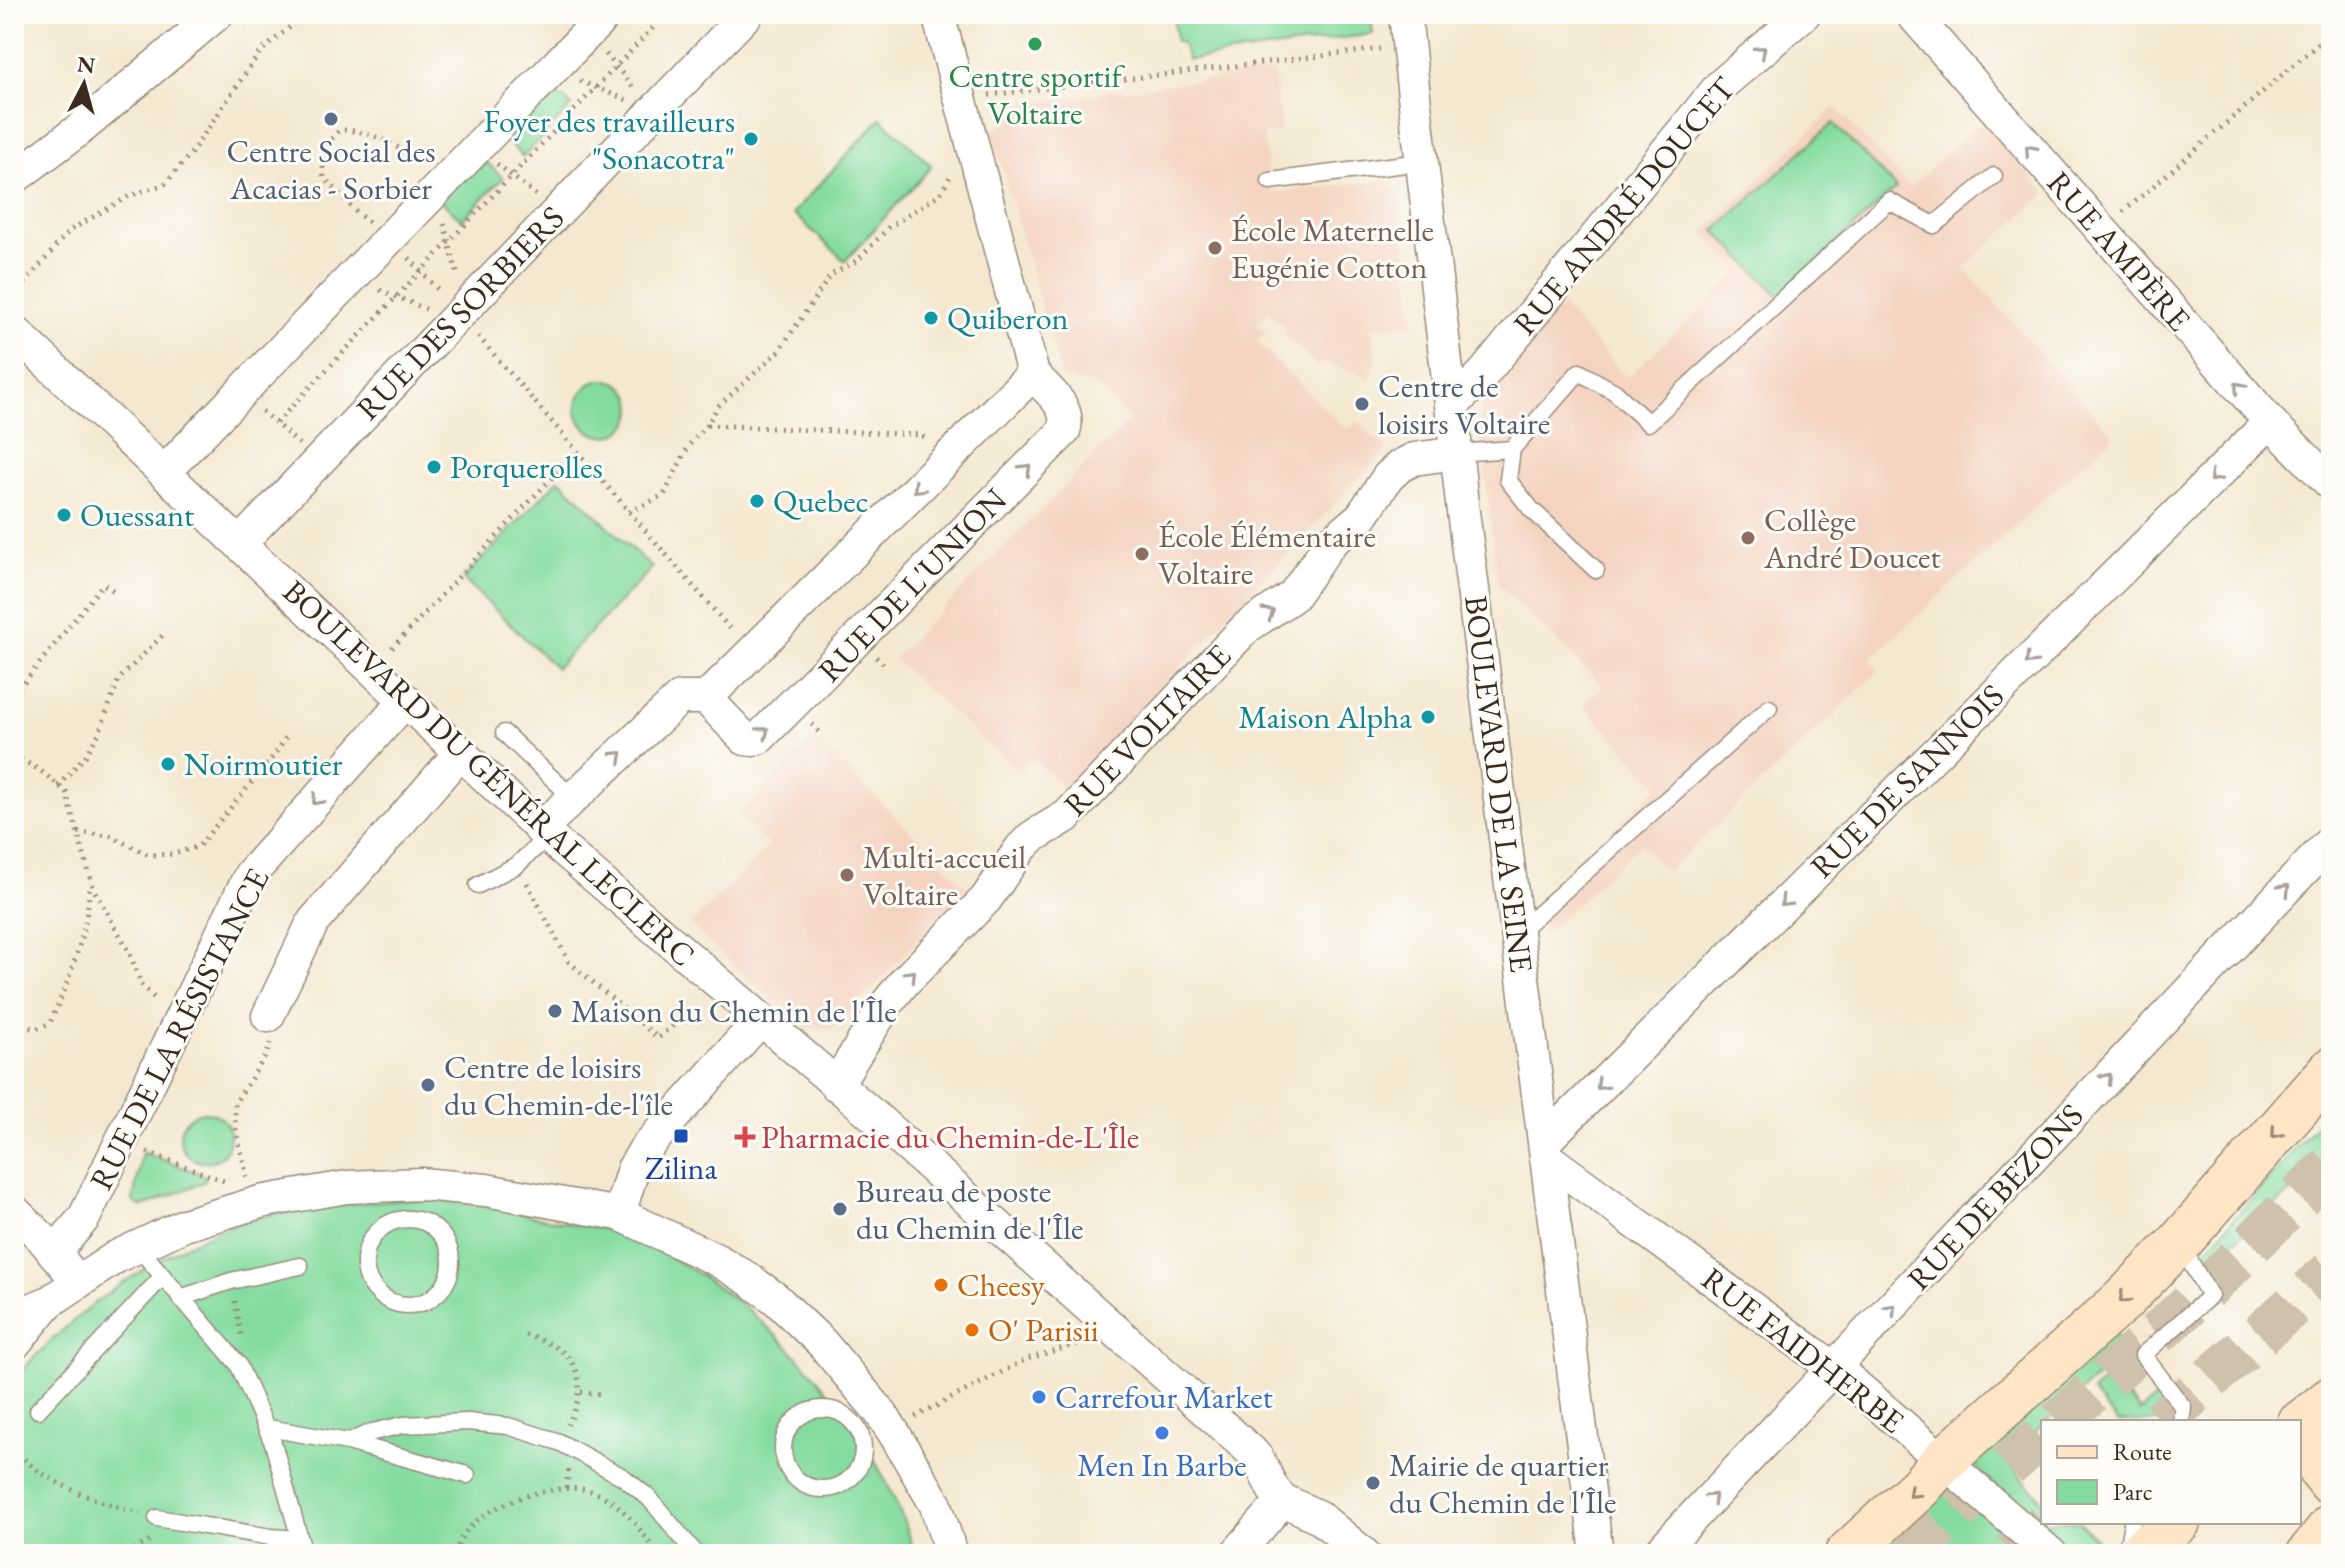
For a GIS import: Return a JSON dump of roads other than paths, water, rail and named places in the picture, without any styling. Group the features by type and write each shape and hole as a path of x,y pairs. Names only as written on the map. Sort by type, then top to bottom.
{"main road":[{"path":"1847,1554 1919,1488 1943,1461 2122,1301 2179,1243 2330,1074"},
{"path":"2301,1422 2331,1399"},
{"path":"2301,1445 2331,1483"},
{"path":"2138,1554 2176,1524"},
{"path":"2309,1554 2331,1527"}],"street":[{"path":"14,178 92,120 217,14"},
{"name":"RUE DES SORBIERS","path":"240,543 747,14"},
{"name":"RUE DE L'UNION","path":"938,14 1033,374 1065,409 1068,420 1064,431 794,704 760,737 745,739 706,698 1033,374"},
{"name":"BOULEVARD DE LA SEINE","path":"1405,14 1457,453 1597,1554"},
{"name":"RUE ANDRÉ DOUCET","path":"1453,405 1484,373 1720,86 1804,14"},
{"name":"RUE AMPÈRE","path":"1912,14 2270,422 2331,484"},
{"path":"165,471 599,22"},
{"name":"BOULEVARD DU GÉNÉRAL LECLERC","path":"14,331 544,832 875,1117 1251,1451 1283,1500"},
{"name":"RUE DE SANNOIS","path":"1546,1149 2270,422"},
{"name":"RUE VOLTAIRE","path":"836,1085 888,1002 986,899 1021,848 1032,837 1067,816 1247,627 1293,596 1331,542 1361,517 1388,477 1400,466 1414,459 1457,453"},
{"path":"544,832 573,798 680,698 706,698"},
{"name":"RUE DE LA RÉSISTANCE","path":"54,1253 84,1218 250,875 406,700"},
{"path":"269,1024 313,922 460,753"},
{"name":"RUE DE BEZONS","path":"1658,1554 2331,841"},
{"path":"619,1214 633,1169 645,1149 760,1020"},
{"name":"RUE FAIDHERBE","path":"1546,1149 1835,1369 2051,1554"},
{"path":"14,1317 49,1302 127,1252 256,1196 421,1184 486,1190 619,1214 719,1261 776,1299 822,1343 868,1419 900,1443 936,1505 951,1554"},
{"path":"14,1211 78,1282"},
{"name":"RUE DE LA RÉSISTANCE","path":"84,1218 127,1252"},
{"path":"14,1344 49,1302"},
{"path":"1236,1554 1283,1500 1319,1517 1364,1554"}],"lane":[{"path":"1270,181 1421,162"},
{"path":"1596,570 1531,509 1508,480 1512,449 1579,372 1615,392 1648,423 1889,201 1934,225 1994,176"},
{"path":"1457,453 1512,449"},
{"path":"1518,932 1769,708"},
{"path":"504,733 573,798"},
{"path":"478,885 517,865 544,832"},
{"path":"418,1220 421,1184"},
{"path":"418,1220 432,1226 442,1236 452,1263 441,1290 430,1300 416,1305 401,1305 377,1293 364,1268 365,1254 370,1241 391,1222 418,1220"},
{"path":"2179,1243 2210,1296 2143,1355 2183,1407 2181,1420"},
{"path":"127,1252 162,1277 238,1364 268,1428 301,1546"},
{"path":"180,1298 231,1281 300,1266"},
{"path":"38,1410 162,1277"},
{"path":"824,1409 848,1417 868,1419 860,1466 841,1485 828,1489 814,1488 791,1474 783,1449 790,1425 799,1416 811,1410 824,1409"},
{"path":"348,1442 403,1425 468,1422 508,1426 559,1442 623,1477 649,1498 696,1554"},
{"path":"268,1428 348,1442 467,1475"},
{"path":"157,1518 271,1537 301,1546"},
{"path":"2127,1554 2132,1524"}],"tunnel":[{"path":"2060,1420 2208,1288 2331,1165"},
{"path":"2163,1420 2331,1272"},
{"path":"1908,1554 2041,1437"},
{"path":"2012,1554 2046,1524"}],"place":[{"name":"Centre sportif Voltaire","path":"1035,44"},
{"name":"Centre Social des Acacias - Sorbier","path":"331,119"},
{"name":"Foyer des travailleurs \"Sonacotra\"","path":"751,139"},
{"name":"École Maternelle Eugénie Cotton","path":"1215,248"},
{"name":"Quiberon","path":"931,318"},
{"name":"Centre de loisirs Voltaire","path":"1362,404"},
{"name":"Porquerolles","path":"434,467"},
{"name":"Quebec","path":"757,501"},
{"name":"Ouessant","path":"64,515"},
{"name":"Collège André Doucet","path":"1748,538"},
{"name":"École Élémentaire Voltaire","path":"1142,554"},
{"name":"Maison Alpha","path":"1428,717"},
{"name":"Noirmoutier","path":"168,764"},
{"name":"Multi-accueil Voltaire","path":"847,875"},
{"name":"Maison du Chemin de l'Île","path":"555,1011"},
{"name":"Centre de loisirs du Chemin-de-l'île","path":"428,1085"},
{"name":"Zilina","path":"681,1136"},
{"name":"Pharmacie du Chemin-de-L'Île","path":"745,1137"},
{"name":"Bureau de poste du Chemin de l'Île","path":"840,1209"},
{"name":"Cheesy","path":"941,1285"},
{"name":"O' Parisii","path":"972,1330"},
{"name":"Carrefour Market","path":"1039,1397"},
{"name":"Men In Barbe","path":"1162,1433"},
{"name":"Mairie de quartier du Chemin de l'Île","path":"1373,1483"}]}
